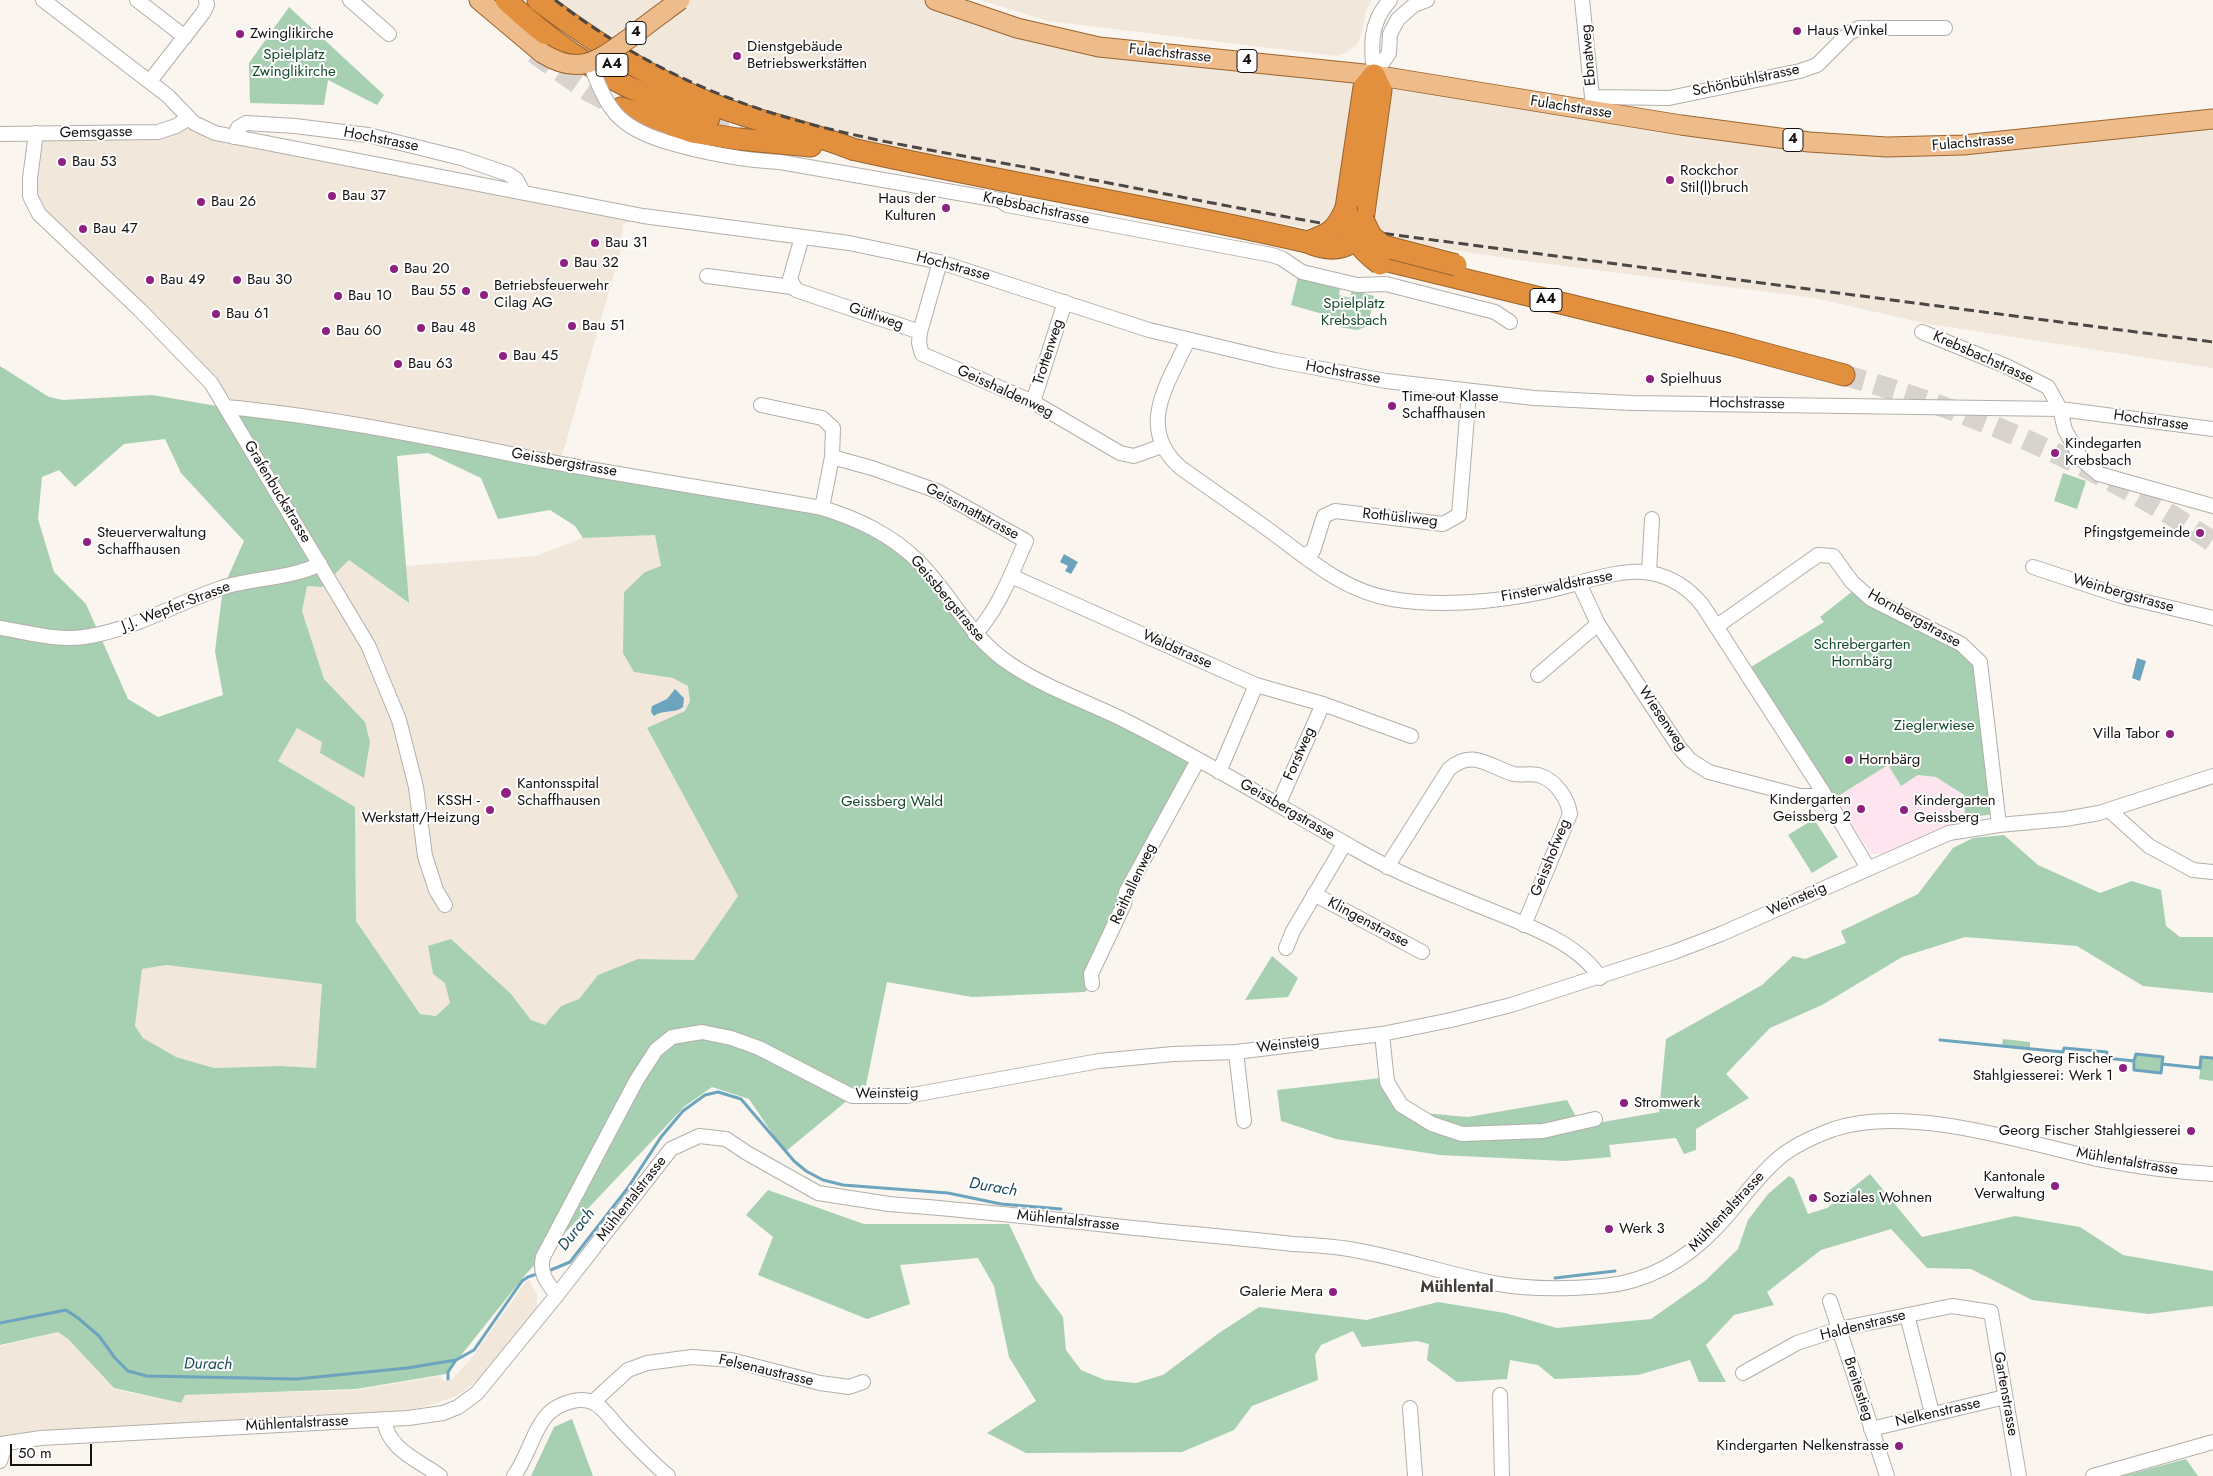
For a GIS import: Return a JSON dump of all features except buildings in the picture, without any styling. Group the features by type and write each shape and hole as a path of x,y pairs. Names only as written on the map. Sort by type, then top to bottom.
{"highway":[{"name":"A4","path":"506,0 563,46 616,80 644,94 709,118 596,56 522,0"},
{"path":"538,0 584,34 609,49 655,76 709,102 780,127 834,141 852,149"},
{"path":"621,108 693,132 738,139 852,149 946,171 1145,206 1307,242 1331,250 1346,245 1355,222 1373,84"},
{"path":"1307,242 1332,232 1339,224 1355,222 1375,240 1389,248 1624,306 1711,340"},
{"path":"1355,222 1366,254 1380,264 1402,275 1446,288 1622,331 1711,340"},
{"name":"A4","path":"1380,259 1711,340 1844,375"}],"main road":[{"name":"4","path":"479,0 542,53 560,63 569,65 590,63 605,56 680,0"},
{"name":"Fulachstrasse","path":"936,0 1017,28 1099,46 1373,84 1592,104 1770,137 1887,147 1963,146 2213,119"}],"street":[{"name":"Hochstrasse","path":"43,0 150,81 168,96 189,118 207,130 234,137 643,216 849,243 940,262 1149,330 1320,369 1386,381 1534,398 1632,403 2060,409 2213,429"},
{"path":"137,0 185,37"},
{"path":"150,81 203,13 207,5 206,0"},
{"path":"350,0 389,34"},
{"path":"1373,84 1371,50 1373,30 1379,11 1390,0"},
{"path":"1373,84 1389,53 1390,34 1398,19 1414,5 1427,0"},
{"name":"Ebnatweg","path":"1582,0 1592,104"},
{"name":"Schönbühlstrasse","path":"1592,104 1669,98 1800,71 1817,65 1849,33 1859,28 1945,28"},
{"name":"Krebsbachstrasse","path":"590,63 603,97 615,114 624,122 639,132 688,148 755,161 780,162 1000,200 1007,205 1272,255 1281,258 1302,272 1357,285 1386,284 1495,312 1510,322"},
{"name":"Gemsgasse","path":"0,134 158,132 176,126 189,118"},
{"name":"Hochstrasse","path":"234,137 238,128 246,123 295,126 368,135 461,158 508,174 516,179 522,192"},
{"name":"Grafenbuckstrasse","path":"36,133 30,178 30,196 38,214 140,310 211,383 368,645 399,720 416,787 428,867 436,890 445,905"},
{"path":"792,287 790,280 802,237"},
{"name":"Gütliweg","path":"707,276 792,287 803,293 920,332 940,262"},
{"name":"Trottenweg","path":"1033,402 1065,302"},
{"name":"Geisshaldenweg","path":"920,332 919,343 922,354 1033,402 1120,453 1134,456 1162,446"},
{"name":"Krebsbachstrasse","path":"1922,332 2006,366 2048,387 2060,409 2065,430 2082,460 2099,474 2213,506"},
{"path":"1162,446 1158,429 1160,403 1188,340"},
{"name":"Rothüsliweg","path":"1304,555 1314,551 1324,516 1335,511 1443,524 1459,515 1469,392"},
{"path":"761,405 822,418 833,428 832,457 822,508"},
{"name":"Geissbergstrasse","path":"226,407 267,411 440,440 585,468 822,508 850,517 889,536 919,562 975,634 993,652 1018,670 1122,719 1386,867 1524,924 1574,950 1586,959 1600,978"},
{"name":"Finsterwaldstrasse","path":"1162,446 1172,460 1181,468 1351,588 1391,599 1409,601 1496,600 1544,592 1580,582 1628,573 1649,572 1681,584 1704,606 1823,792 1868,868"},
{"name":"Geissmattstrasse","path":"832,457 872,468 937,491 1026,541 1010,576"},
{"path":"1649,572 1652,519"},
{"name":"Hornbergstrasse","path":"1717,626 1818,555 1833,556 1852,582 1871,599 1961,644 1980,662 1999,825"},
{"name":"J.J. Wepfer-Strasse","path":"0,628 52,636 82,637 129,627 223,588 256,579 303,571 320,564"},
{"name":"Weinbergstrasse","path":"2033,567 2120,596 2213,618"},
{"path":"975,634 983,626 1010,576"},
{"name":"Waldstrasse","path":"1010,576 1256,685"},
{"name":"Wiesenweg","path":"1580,582 1598,624 1679,747 1690,760 1709,772 1800,796 1816,796 1823,792"},
{"path":"1538,675 1598,624"},
{"path":"1219,772 1256,685 1323,704 1410,736"},
{"name":"Forstweg","path":"1278,805 1323,704"},
{"name":"Geisshofweg","path":"1386,867 1449,769 1456,763 1477,759 1512,773 1541,776 1552,783 1563,796 1568,803 1570,814 1524,924"},
{"name":"Reithallenweg","path":"1092,984 1091,974 1124,904 1126,892 1198,760"},
{"name":"Weinsteig","path":"557,1295 545,1280 540,1266 543,1257 636,1081 656,1050 672,1037 702,1032 731,1038 759,1048 852,1096 907,1096 1099,1061 1173,1054 1236,1052 1382,1034 1512,1005 1600,978 1721,934 1949,833 1999,825 2065,820 2109,810 2213,776"},
{"path":"2109,810 2149,846 2193,870 2213,872"},
{"name":"Klingenstrasse","path":"1286,948 1293,930 1344,843"},
{"name":"Klingenstrasse","path":"1314,894 1422,952"},
{"path":"1382,1034 1387,1082 1401,1105 1432,1124 1462,1134 1471,1134 1544,1131 1595,1119"},
{"path":"1236,1052 1244,1121"},
{"name":"Mühlentalstrasse","path":"3,1443 41,1438 426,1417 443,1413 469,1400 477,1393 557,1295 671,1149 699,1136 726,1139 746,1154 818,1193 890,1204 1348,1249 1500,1284 1552,1288 1610,1286 1632,1281 1664,1269 1689,1254 1719,1225 1750,1188 1780,1157 1814,1137 1838,1128 1857,1124 1875,1122 1917,1123 1964,1128 2148,1168 2213,1174"},
{"name":"Breitestieg","path":"1830,1301 1887,1476"},
{"name":"Haldenstrasse","path":"1743,1373 1797,1343 1839,1329 1952,1306 1991,1312"},
{"name":"Gartenstrasse","path":"1991,1312 2019,1476"},
{"path":"1907,1315 1932,1414"},
{"name":"Felsenaustrasse","path":"593,1402 628,1370 647,1363 692,1357 731,1360 820,1383 849,1387 863,1382"},
{"path":"1500,1395 1502,1476"},
{"name":"Nelkenstrasse","path":"1871,1428 2004,1397"},
{"path":"514,1476 522,1465 541,1424 550,1412 565,1403 584,1400 593,1402 668,1476"},
{"path":"1410,1408 1415,1476"},
{"path":"384,1419 385,1429 392,1442 440,1476"},
{"path":"2093,1476 2213,1442"},
{"path":"0,1461 3,1443"}],"shaded area":[{"path":"547,0 935,0 1017,28 1847,145 2213,119 2213,368 1923,323 1815,298 1525,261 1272,222 882,146 775,121 690,89"},
{"path":"980,0 1372,0 1366,11 1362,33 1357,44 1348,52 1336,56 1048,21"},
{"path":"194,123 643,216 623,224 621,249 560,463 226,407 39,214 30,178 36,133"},
{"name":"Kantonsspital Schaffhausen","path":"655,535 661,566 645,572 634,672 673,678 688,686 690,701 685,711 647,729 738,896 694,960 638,959 598,975 579,999 561,1006 545,1025 531,1020 511,994 428,946 433,974 445,982 450,1003 436,1016 420,1014 356,921 355,807 278,761 297,728 323,742 365,722 324,679 302,611 307,586 322,587 349,560 408,603 405,566 535,556 583,538"},
{"name":"Kindergarten Geissberg","path":"1888,765 1900,786 1919,775 1936,777 1964,796 1965,822 1934,831 1884,854 1871,854 1836,798"},
{"path":"166,965 322,984 316,1068 281,1066 214,1068 176,1057 143,1038 135,1026 142,969"},
{"path":"529,1280 537,1295 537,1307 481,1378 458,1395 431,1405 408,1410 0,1436 0,1346 58,1332 68,1339 114,1389 181,1403 184,1395 356,1390 440,1376 444,1381 453,1378 470,1360"}],"green space":[{"name":"Spielplatz Zwinglikirche","path":"289,7 384,95 377,105 328,80 324,105 250,103 249,63"},
{"name":"Spielplatz Krebsbach","path":"1298,277 1340,288 1339,295 1350,298 1352,290 1374,296 1368,326 1357,330 1339,327 1326,315 1291,305"},
{"name":"Geissberg Wald","path":"0,366 49,397 63,400 152,395 822,508 889,535 993,653 1194,757 1126,892 1092,984 1085,992 972,997 887,982 866,1085 785,1152 749,1099 712,1087 685,1106 526,1274 446,1374 356,1389 185,1395 181,1403 114,1388 68,1339 58,1332 0,1345","holes":["165,439 181,473 244,541 223,588 215,651 223,695 158,717 128,699 86,604 54,572 38,519 42,477 59,470 75,487 124,444","428,453 481,478 498,519 550,510 575,526 583,538 655,535 661,566 645,572 624,592 623,653 634,672 673,678 688,686 690,701 685,711 647,728 738,896 694,960 638,959 598,975 579,999 561,1006 545,1025 531,1020 511,994 451,939 428,946 433,974 445,983 450,1003 436,1016 420,1014 356,921 355,807 278,761 297,728 322,742 320,753 364,778 370,742 365,722 324,679 302,611 307,586 322,587 349,560 409,603 397,456","166,965 322,984 316,1068 281,1066 214,1068 176,1057 143,1038 135,1026 142,969"]},
{"path":"2063,473 2086,481 2077,509 2054,501"},
{"path":"1854,590 1963,649 1978,666 1994,814 1965,818 1964,795 1936,777 1918,775 1901,786 1888,765 1835,798 1751,667 1824,622 1820,617"},
{"path":"1814,819 1838,857 1812,873 1788,835"},
{"path":"2004,835 2038,865 2100,893 2132,881 2161,890 2166,926 2180,937 2213,937 2213,993 2143,986 2077,946 1965,937 1902,957 1822,1005 1770,1028 1726,1074 1749,1098 1696,1129 1696,1150 1684,1154 1676,1138 1609,1145 1611,1157 1564,1161 1440,1155 1336,1139 1281,1121 1277,1090 1381,1078 1401,1111 1468,1117 1567,1100 1581,1126 1659,1112 1666,1039 1762,985 1793,956 1805,959 1846,943 1841,931 1918,894 1953,848 1973,838"},
{"path":"1272,956 1298,978 1288,997 1245,1000"},
{"path":"2003,1039 2030,1042 2030,1048 2002,1045"},
{"path":"2136,1055 2162,1057 2161,1072 2135,1069"},
{"path":"2202,1057 2213,1059 2213,1081 2199,1079"},
{"path":"1870,1174 1922,1237 2015,1216 2080,1227 2123,1255 2213,1271 2213,1306 2149,1314 2032,1300 1971,1269 1927,1268 1891,1229 1821,1250 1767,1292 1774,1305 1734,1315 1706,1345 1726,1382 1699,1382 1690,1360 1638,1375 1555,1379 1538,1365 1510,1360 1507,1379 1457,1382 1427,1360 1429,1344 1417,1341 1362,1347 1353,1331 1321,1345 1315,1355 1318,1380 1252,1406 1234,1430 1182,1452 1026,1453 987,1433 1036,1401 1009,1357 994,1286 978,1258 900,1265 910,1304 867,1319 758,1275 773,1237 746,1215 768,1190 864,1224 1009,1224 1035,1279 1063,1317 1066,1350 1081,1370 1105,1380 1136,1383 1163,1375 1219,1333 1259,1307 1367,1320 1438,1302 1505,1313 1557,1328 1651,1319 1705,1281 1738,1249 1748,1220 1768,1194 1789,1176 1794,1179 1808,1214 1827,1208"},
{"path":"572,1419 593,1476 531,1476 554,1427"},
{"path":"2186,1459 2198,1476 2122,1476"}],"water":[{"path":"1064,554 1078,562 1071,574 1065,571 1068,566 1060,562"},
{"path":"2137,658 2146,661 2140,681 2132,678"},
{"path":"675,689 684,698 683,707 654,716 651,712 652,706 667,699"}],"waterway":[{"path":"1940,1040 2063,1052 2064,1048 2107,1052 2106,1058 2134,1061 2134,1070 2161,1073 2162,1064 2200,1068 2201,1057 2213,1058"},
{"path":"2134,1061 2136,1054 2163,1057 2162,1063"},
{"name":"Durach","path":"546,1272 570,1262 627,1189 661,1137 683,1111 705,1095 718,1092 741,1099 794,1161 806,1171 823,1180 843,1185 948,1193 1001,1204 1061,1209"},
{"name":"Durach","path":"1555,1278 1615,1271"},
{"name":"Durach","path":"0,1323 66,1310 99,1336 115,1358 128,1371 147,1376 297,1379 407,1368 456,1360 474,1350 522,1281 540,1273"},
{"path":"448,1379 448,1372 456,1360"}],"tunnel":[{"path":"534,53 588,91 621,108"},
{"path":"709,118 768,136"},
{"path":"1844,375 1941,406 2035,444 2126,489 2213,542"}],"railway":[{"path":"555,0 617,43 706,89 767,112 886,142 1380,233 2213,342"}],"place":[{"name":"Haus Winkel","path":"1797,31"},
{"name":"Zwinglikirche","path":"240,34"},
{"name":"Dienstgebäude Betriebswerkstätten","path":"737,56"},
{"name":"Bau 53","path":"62,162"},
{"name":"Rockchor Stil(l)bruch","path":"1670,180"},
{"name":"Bau 37","path":"332,196"},
{"name":"Bau 26","path":"201,202"},
{"name":"Haus der Kulturen","path":"946,208"},
{"name":"Bau 47","path":"83,229"},
{"name":"Bau 31","path":"595,243"},
{"name":"Bau 32","path":"564,263"},
{"name":"Bau 20","path":"394,269"},
{"name":"Bau 49","path":"150,280"},
{"name":"Bau 30","path":"237,280"},
{"name":"Bau 55","path":"466,291"},
{"name":"Betriebsfeuerwehr Cilag AG","path":"484,295"},
{"name":"Bau 10","path":"338,296"},
{"name":"Bau 61","path":"216,314"},
{"name":"Bau 51","path":"572,326"},
{"name":"Bau 48","path":"421,328"},
{"name":"Bau 60","path":"326,331"},
{"name":"Bau 45","path":"503,356"},
{"name":"Bau 63","path":"398,364"},
{"name":"Spielhuus","path":"1650,379"},
{"name":"Time-out Klasse Schaffhausen","path":"1392,406"},
{"name":"Kindegarten Krebsbach","path":"2055,453"},
{"name":"Pfingstgemeinde","path":"2200,533"},
{"name":"Steuerverwaltung Schaffhausen","path":"87,542"},
{"name":"Villa Tabor","path":"2170,734"},
{"name":"Hornbärg","path":"1849,760"},
{"name":"Kantonsspital Schaffhausen","path":"506,793"},
{"name":"Kindergarten Geissberg 2","path":"1861,809"},
{"name":"KSSH - Werkstatt/Heizung","path":"490,810"},
{"name":"Kindergarten Geissberg","path":"1904,810"},
{"name":"Georg Fischer Stahlgiesserei: Werk 1","path":"2123,1068"},
{"name":"Stromwerk","path":"1624,1103"},
{"name":"Georg Fischer Stahlgiesserei","path":"2191,1131"},
{"name":"Kantonale Verwaltung","path":"2055,1186"},
{"name":"Soziales Wohnen","path":"1813,1198"},
{"name":"Werk 3","path":"1609,1229"},
{"name":"Galerie Mera","path":"1333,1292"},
{"name":"Kindergarten Nelkenstrasse","path":"1899,1446"}],"district":[{"name":"Mühlental","path":"1457,1288"}],"park label":[{"name":"Schrebergarten Hornbärg","path":"1862,654"},
{"name":"Zieglerwiese","path":"1934,726"}]}
